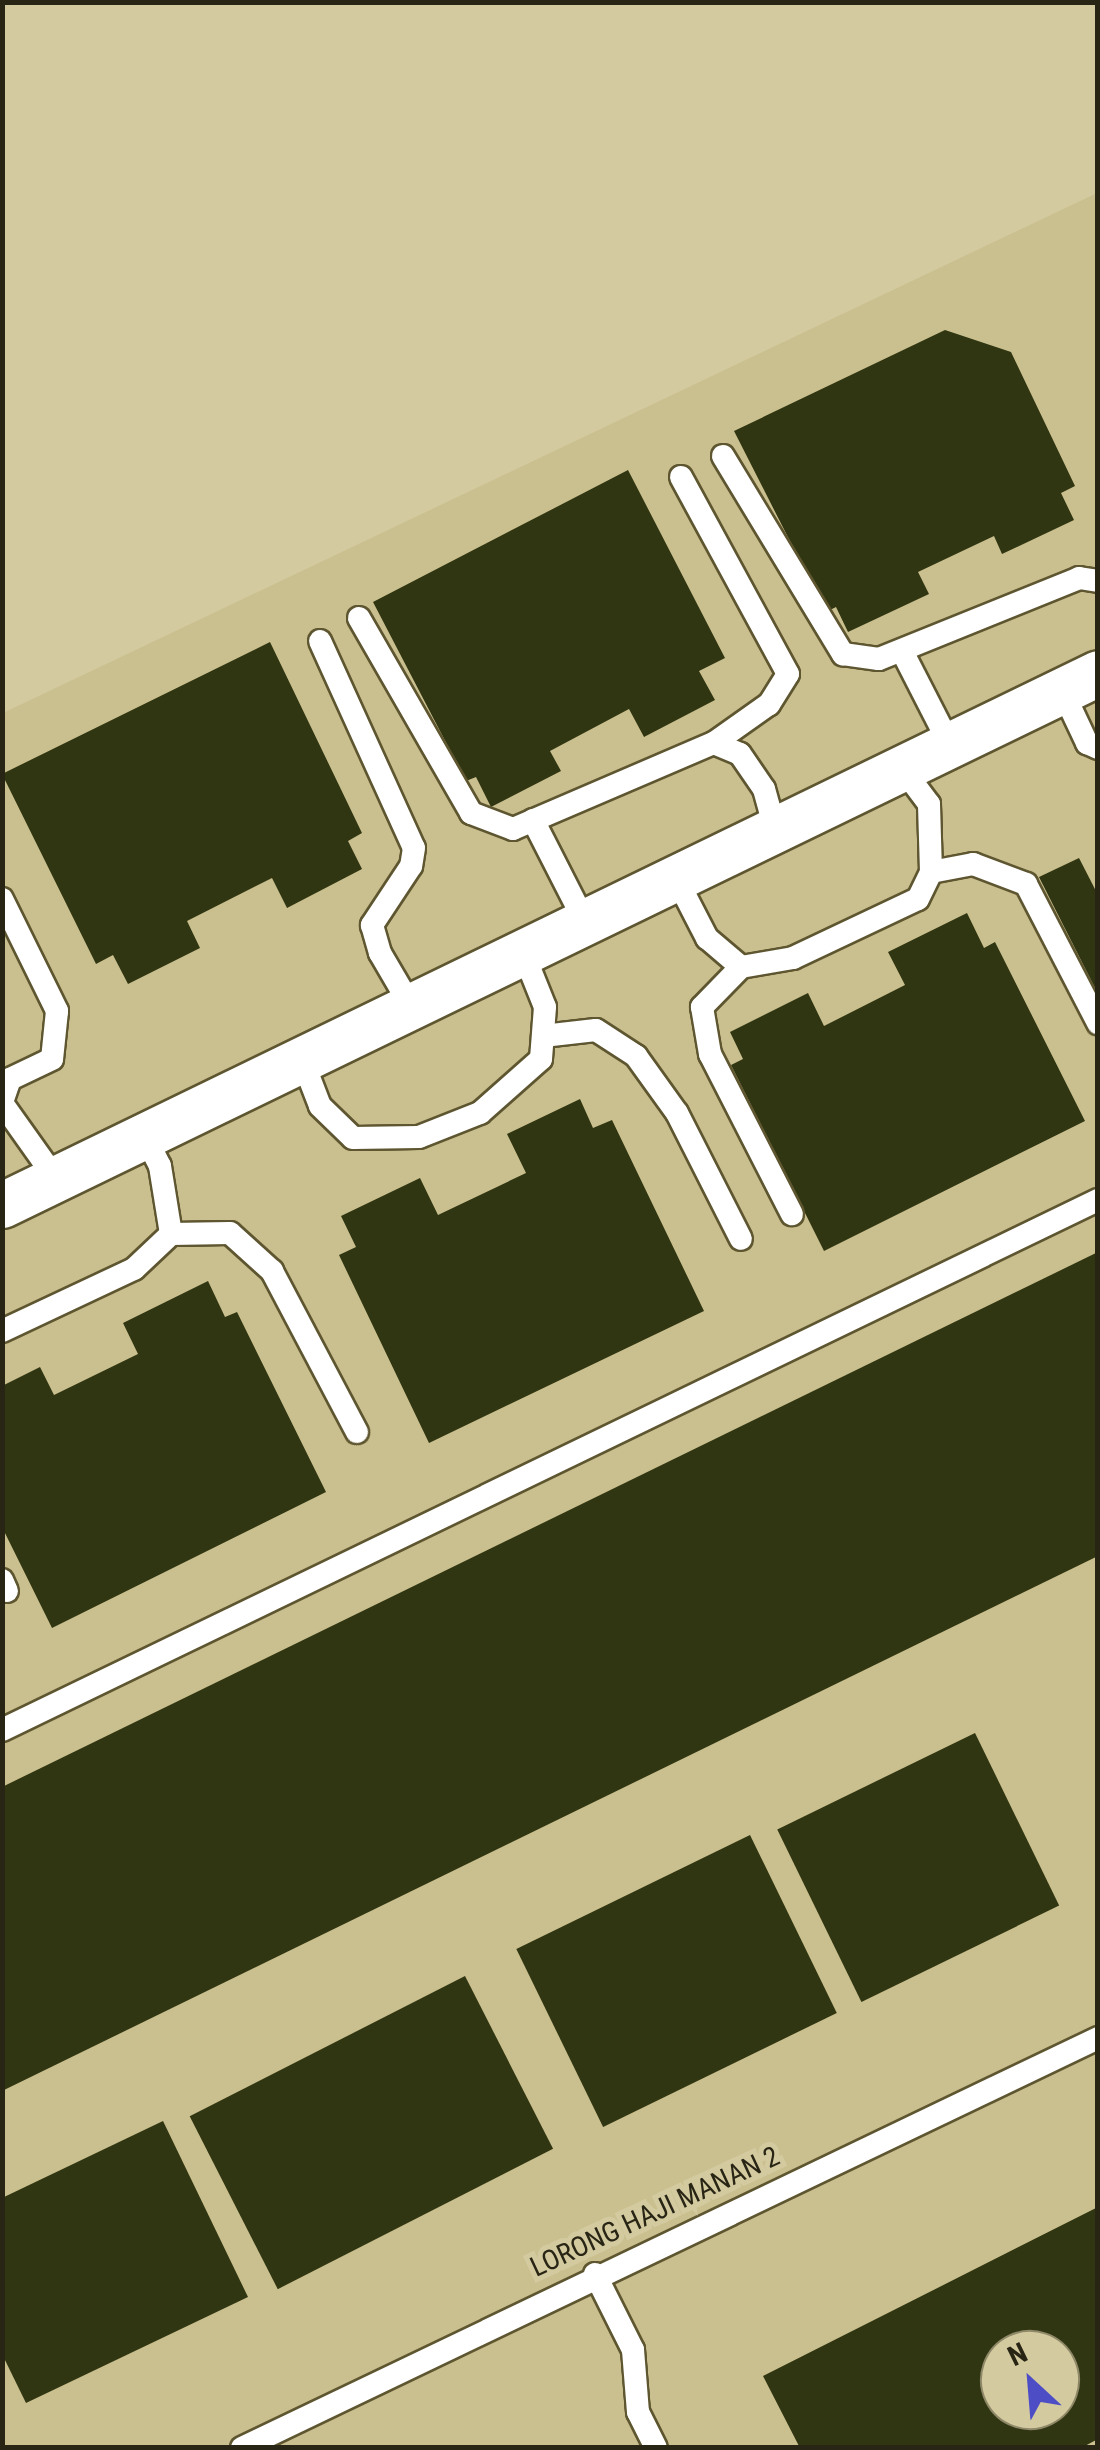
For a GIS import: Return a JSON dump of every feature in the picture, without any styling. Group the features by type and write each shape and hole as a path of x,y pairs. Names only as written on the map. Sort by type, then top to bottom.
{"street":[{"path":"2,1204 1080,682"}],"lane":[{"path":"724,456 843,654 879,659 1079,578 1098,581"},
{"path":"359,618 471,813 513,829 714,743 769,704 788,674 681,478"},
{"path":"320,640 414,848 411,866 372,925 380,953 411,1006"},
{"path":"902,651 950,744"},
{"path":"1080,682 1088,743 1098,748"},
{"path":"714,743 740,754 764,789 775,829"},
{"path":"792,1214 710,1054 702,1007 741,968 793,958 918,899 931,872 928,804 902,768"},
{"path":"532,820 586,922"},
{"path":"931,872 974,864 1026,884 1098,1023"},
{"path":"676,878 707,938 741,968"},
{"path":"2,899 57,1011 52,1059 10,1080 2,1102 56,1178"},
{"path":"302,1060 320,1106 353,1138 419,1137 480,1114 541,1060 546,1007 524,952"},
{"path":"543,1036 596,1030 636,1056 677,1113 741,1240"},
{"path":"145,1136 160,1166 171,1234"},
{"path":"2,1730 1098,1200"},
{"path":"2,1331 134,1269 171,1234 230,1233 272,1271 357,1432"},
{"name":"LORONG HAJI MANAN 2","path":"242,2448 596,2274 1098,2038"},
{"path":"596,2274 632,2350 638,2412 656,2448"}],"shaded area":[{"path":"1097,193 1097,2447 3,2448 3,713"}],"building":[{"path":"945,330 1011,352 1075,486 1061,493 1074,520 1002,554 994,536 918,572 929,594 848,632 836,607 826,612 734,431"},
{"path":"628,470 725,658 699,671 715,700 644,737 629,709 550,751 561,771 491,807 476,777 466,781 373,602"},
{"path":"270,642 362,833 348,841 362,869 287,908 272,878 187,921 200,948 128,984 113,955 96,964 2,774"},
{"path":"1079,858 1098,895 1098,994 1039,877"},
{"path":"967,913 984,948 995,942 1085,1121 824,1251 731,1065 743,1059 730,1032 808,993 824,1026 905,985 888,952"},
{"path":"580,1099 593,1128 612,1120 704,1311 429,1443 339,1255 356,1247 341,1216 420,1178 438,1215 526,1173 507,1134"},
{"path":"1098,1252 1098,1556 2,2091 2,1787"},
{"path":"208,1281 225,1317 237,1312 326,1492 52,1628 2,1527 2,1386 40,1367 54,1395 138,1354 123,1323"},
{"path":"975,1733 1059,1906 861,2002 777,1829"},
{"path":"750,1835 837,2013 603,2127 516,1949"},
{"path":"465,1976 553,2149 278,2289 190,2116"},
{"path":"163,2121 248,2297 26,2403 2,2354 2,2198"},
{"path":"1098,2207 1098,2439 1081,2448 800,2448 763,2376"}]}
